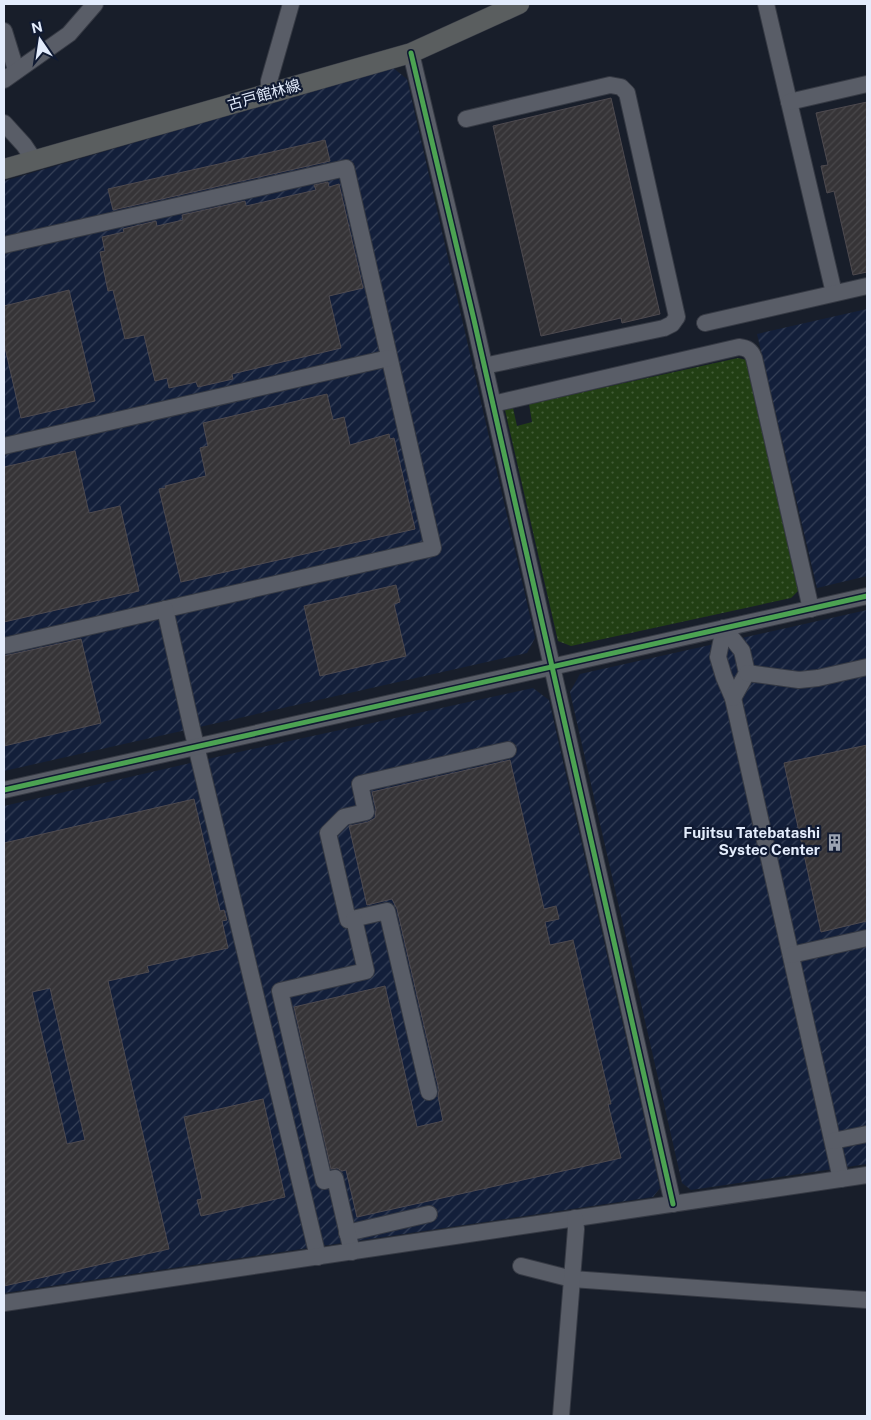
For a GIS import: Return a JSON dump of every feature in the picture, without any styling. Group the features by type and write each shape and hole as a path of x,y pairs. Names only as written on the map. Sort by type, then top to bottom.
{"main road":[{"name":"古戸館林線","path":"4,169 411,53 519,4"}],"street":[{"path":"4,31 10,75 69,34 95,4"},
{"path":"269,94 269,81 291,4"},
{"path":"766,4 834,294"},
{"path":"411,53 493,404 672,1204"},
{"path":"789,102 867,84"},
{"path":"466,119 610,85 621,87 628,93 677,316 672,324 664,328 484,366"},
{"path":"4,123 24,145 34,160"},
{"path":"4,245 346,168 433,548 4,646"},
{"path":"705,323 867,286"},
{"path":"493,404 739,347 746,348 752,352 754,358 811,609"},
{"path":"4,446 389,358"},
{"path":"4,790 867,596"},
{"path":"165,609 318,1257"},
{"path":"724,628 742,651 748,673 733,698"},
{"path":"724,628 718,657 733,698 841,1179"},
{"path":"748,673 799,680 818,678 867,667"},
{"path":"429,1092 387,911 348,920 328,833 344,817 366,812 360,784 508,750"},
{"path":"352,1252 335,1178 324,1181 280,991 366,971 354,919"},
{"path":"791,955 867,938"},
{"path":"833,1141 867,1134"},
{"path":"4,1303 867,1175"},
{"path":"347,1233 428,1214"},
{"path":"561,1416 576,1229 575,1218"},
{"path":"521,1266 572,1279 867,1300"}],"shaded area":[{"path":"392,67 407,79 535,638 527,653 4,771 4,181"},
{"path":"867,309 867,576 817,588 757,334"},
{"path":"867,610 867,1164 691,1190 682,1183 570,692 580,674"},
{"path":"533,688 549,700 660,1188 653,1197 4,1293 4,806 221,756"}],"green space":[{"path":"738,358 747,360 798,591 791,598 571,646 558,641 505,410 513,408 517,426 532,422 529,404"}],"building":[{"path":"611,98 660,314 622,323 621,318 541,336 493,126"},
{"path":"867,102 867,272 853,275 834,191 827,193 821,166 828,165 816,113"},
{"path":"325,140 330,161 113,210 108,189"},
{"path":"328,182 329,187 339,184 363,288 329,296 341,348 232,374 233,379 198,387 196,382 169,388 167,378 155,381 144,335 125,339 113,290 108,291 100,252 105,251 102,237 124,232 123,229 156,221 157,226 183,220 182,215 245,201 246,206 316,190 314,185"},
{"path":"69,290 95,401 21,418 4,343 4,306"},
{"path":"327,394 333,420 344,417 350,445 389,434 390,439 394,438 415,529 181,582 159,489 206,476 200,448 208,446 203,423"},
{"path":"75,451 89,513 120,506 139,591 4,622 4,467"},
{"path":"396,585 400,602 394,604 406,656 320,676 304,606"},
{"path":"81,639 101,723 4,746 4,656"},
{"name":"Fujitsu Tatebatashi Systec Center","path":"867,745 867,921 821,932 784,763"},
{"path":"510,760 544,909 556,906 559,919 545,922 550,945 573,940 611,1104 608,1104 621,1158 357,1217 346,1170 331,1169 294,1007 385,986 417,1127 443,1121 438,1096 439,1090 397,909 392,899 367,905 349,826 368,822 375,818 376,810 372,792"},
{"path":"194,799 220,911 224,910 227,920 222,921 228,948 147,966 149,972 108,981 169,1249 4,1286 4,843","holes":["50,988 85,1140 67,1144 32,992"]},
{"path":"263,1099 285,1197 201,1216 197,1200 202,1199 184,1117"}],"cycle path":[{"path":"411,53 474,320 673,1204"},
{"path":"4,790 867,596"}],"place":[{"name":"Fujitsu Tatebatashi Systec Center","path":"834,842"}]}
